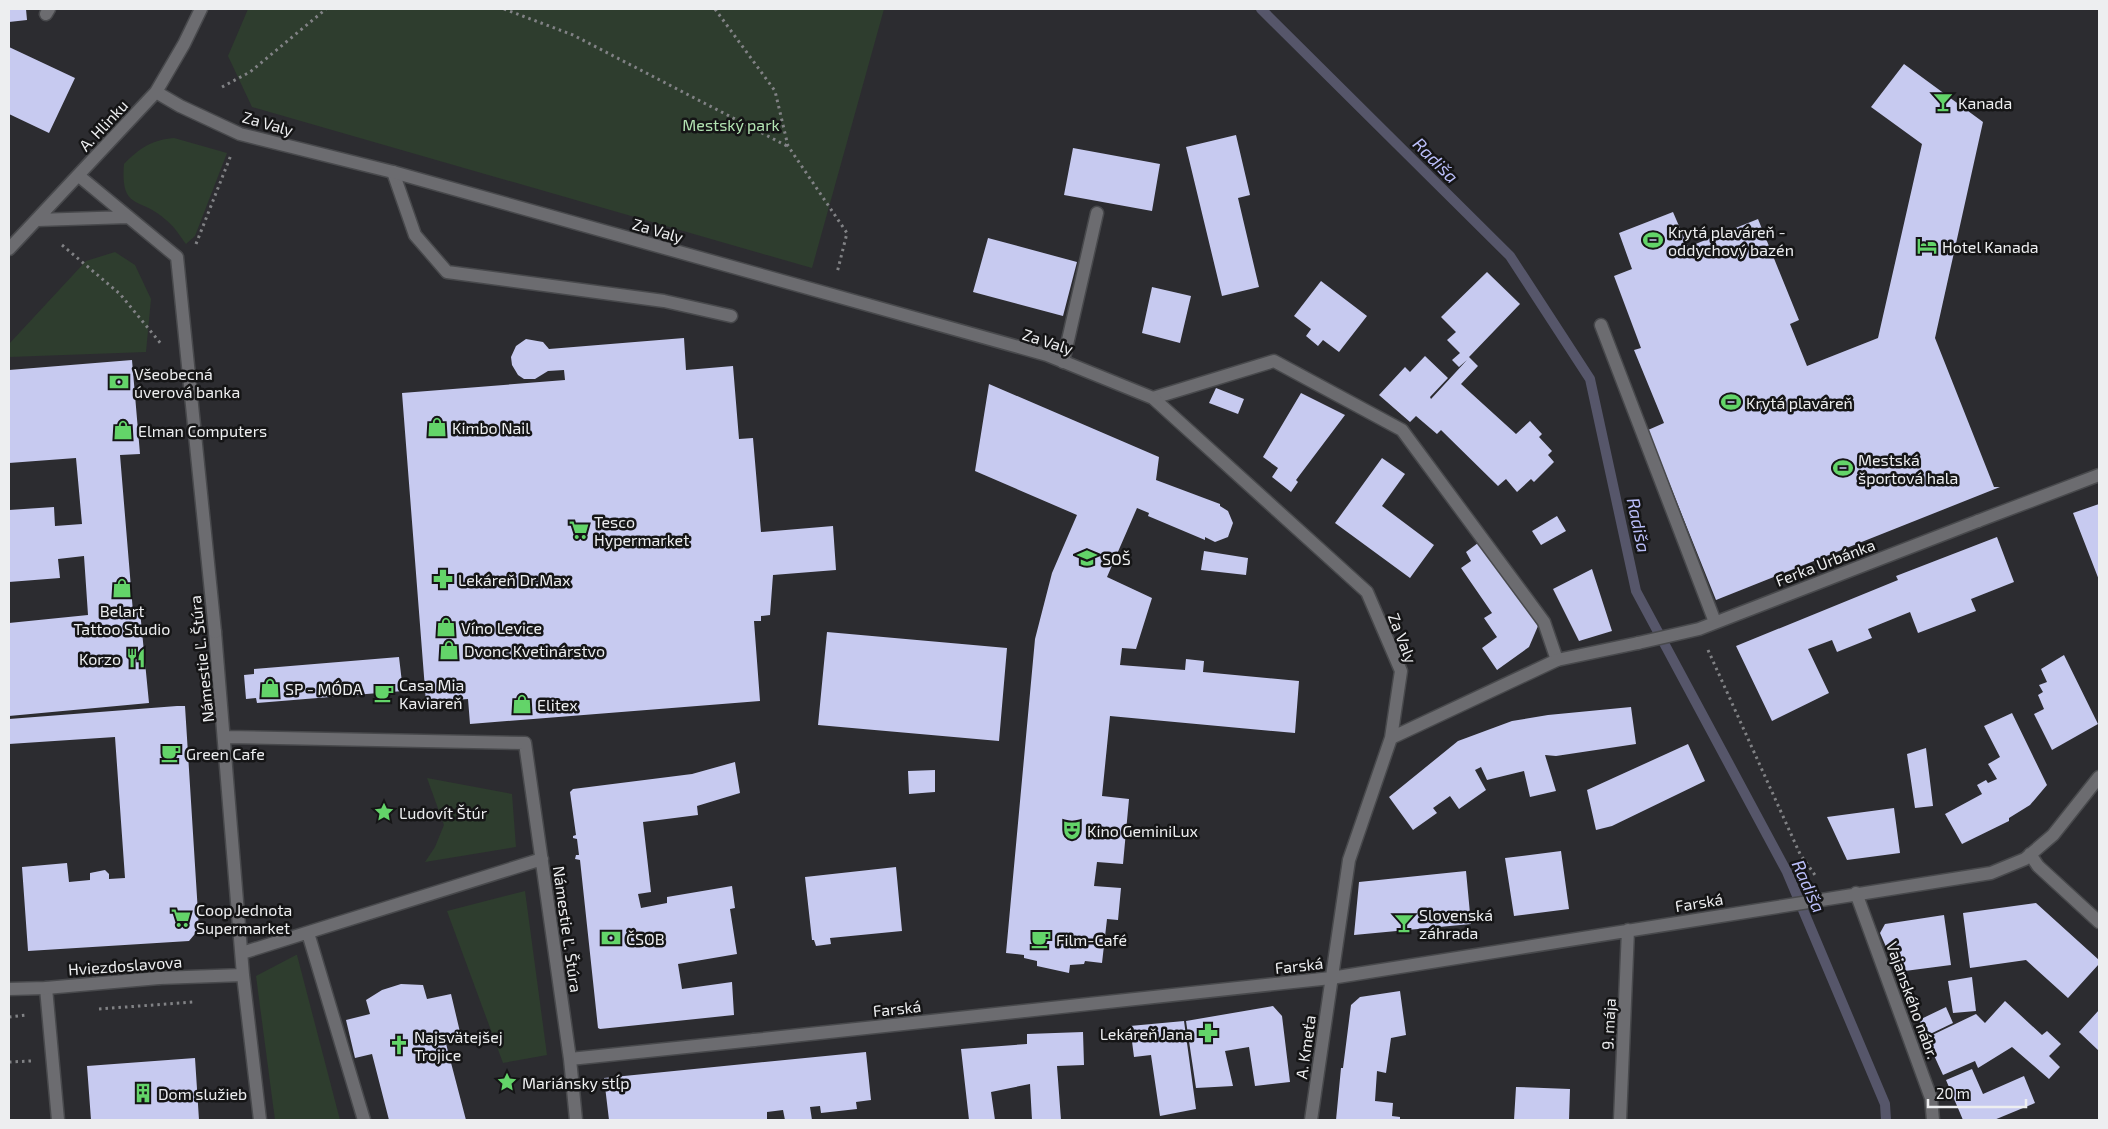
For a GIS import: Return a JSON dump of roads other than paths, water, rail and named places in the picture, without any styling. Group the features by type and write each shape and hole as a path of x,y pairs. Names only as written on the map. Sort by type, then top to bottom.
{"street":[{"name":"A. Hlinku","path":"9,249 156,92 201,9"},
{"name":"Za Valy","path":"156,92 180,106 240,134 393,172 1063,362 1153,398 1367,592 1401,671 1391,738 1349,860 1331,978"},
{"path":"393,172 414,235 447,272 664,301 732,316"},
{"name":"Námestie Ľ. Štúra","path":"78,176 177,257 225,737 243,976 260,1120"},
{"path":"1063,362 1097,213"},
{"path":"37,220 128,217"},
{"path":"1601,325 1715,622"},
{"path":"1153,398 1274,360 1402,430 1544,622 1557,660"},
{"name":"Ferka Urbánka","path":"1391,738 1557,660 1638,644 1699,629 2099,474"},
{"name":"Námestie Ľ. Štúra","path":"225,737 525,743 570,1059 576,1120"},
{"name":"Farská","path":"570,1059 1331,978 1991,873 2027,856 2053,835 2099,777"},
{"path":"2027,856 2099,922"},
{"path":"242,953 542,859"},
{"name":"Vajanského nábr.","path":"1856,893 1931,1098 1933,1120"},
{"name":"9. mája","path":"1620,1120 1628,930"},
{"path":"308,933 364,1120"},
{"name":"Hviezdoslavova","path":"9,989 46,988 159,978 243,976"},
{"name":"A. Kmeťa","path":"1311,1120 1331,978"},
{"path":"46,988 58,1120"}],"waterway":[{"name":"Radiša","path":"1261,9 1510,256 1590,379 1636,591 1787,872 1885,1104 1886,1120"}],"place":[{"name":"Kanada","path":"1943,102"},
{"name":"Krytá plaváreň - oddychový bazén","path":"1653,240"},
{"name":"Hotel Kanada","path":"1927,246"},
{"name":"Všeobecná úverová banka","path":"119,382"},
{"name":"Krytá plaváreň","path":"1731,402"},
{"name":"Kimbo Nail","path":"437,427"},
{"name":"Elman Computers","path":"123,430"},
{"name":"Mestská športová hala","path":"1843,468"},
{"name":"Tesco Hypermarket","path":"579,530"},
{"name":"SOŠ","path":"1087,558"},
{"name":"Lekáreň Dr.Max","path":"443,579"},
{"name":"Belart Tattoo Studio","path":"122,588"},
{"name":"Víno Levice","path":"446,627"},
{"name":"Dvonc Kvetinárstvo","path":"449,650"},
{"name":"Korzo","path":"136,658"},
{"name":"SP - MÓDA","path":"270,688"},
{"name":"Casa Mia Kaviareň","path":"384,693"},
{"name":"Elitex","path":"522,704"},
{"name":"Green Cafe","path":"171,753"},
{"name":"Ľudovít Štúr","path":"384,812"},
{"name":"Kino GeminiLux","path":"1072,830"},
{"name":"Coop Jednota Supermarket","path":"181,918"},
{"name":"Slovenská záhrada","path":"1404,923"},
{"name":"ČSOB","path":"611,938"},
{"name":"Film-Café","path":"1041,939"},
{"name":"Lekáreň Jana","path":"1208,1033"},
{"name":"Najsvätejšej Trojice","path":"399,1045"},
{"name":"Mariánsky stĺp","path":"507,1082"},
{"name":"Dom služieb","path":"143,1093"}],"park label":[{"name":"Mestský park","path":"731,124"}]}
